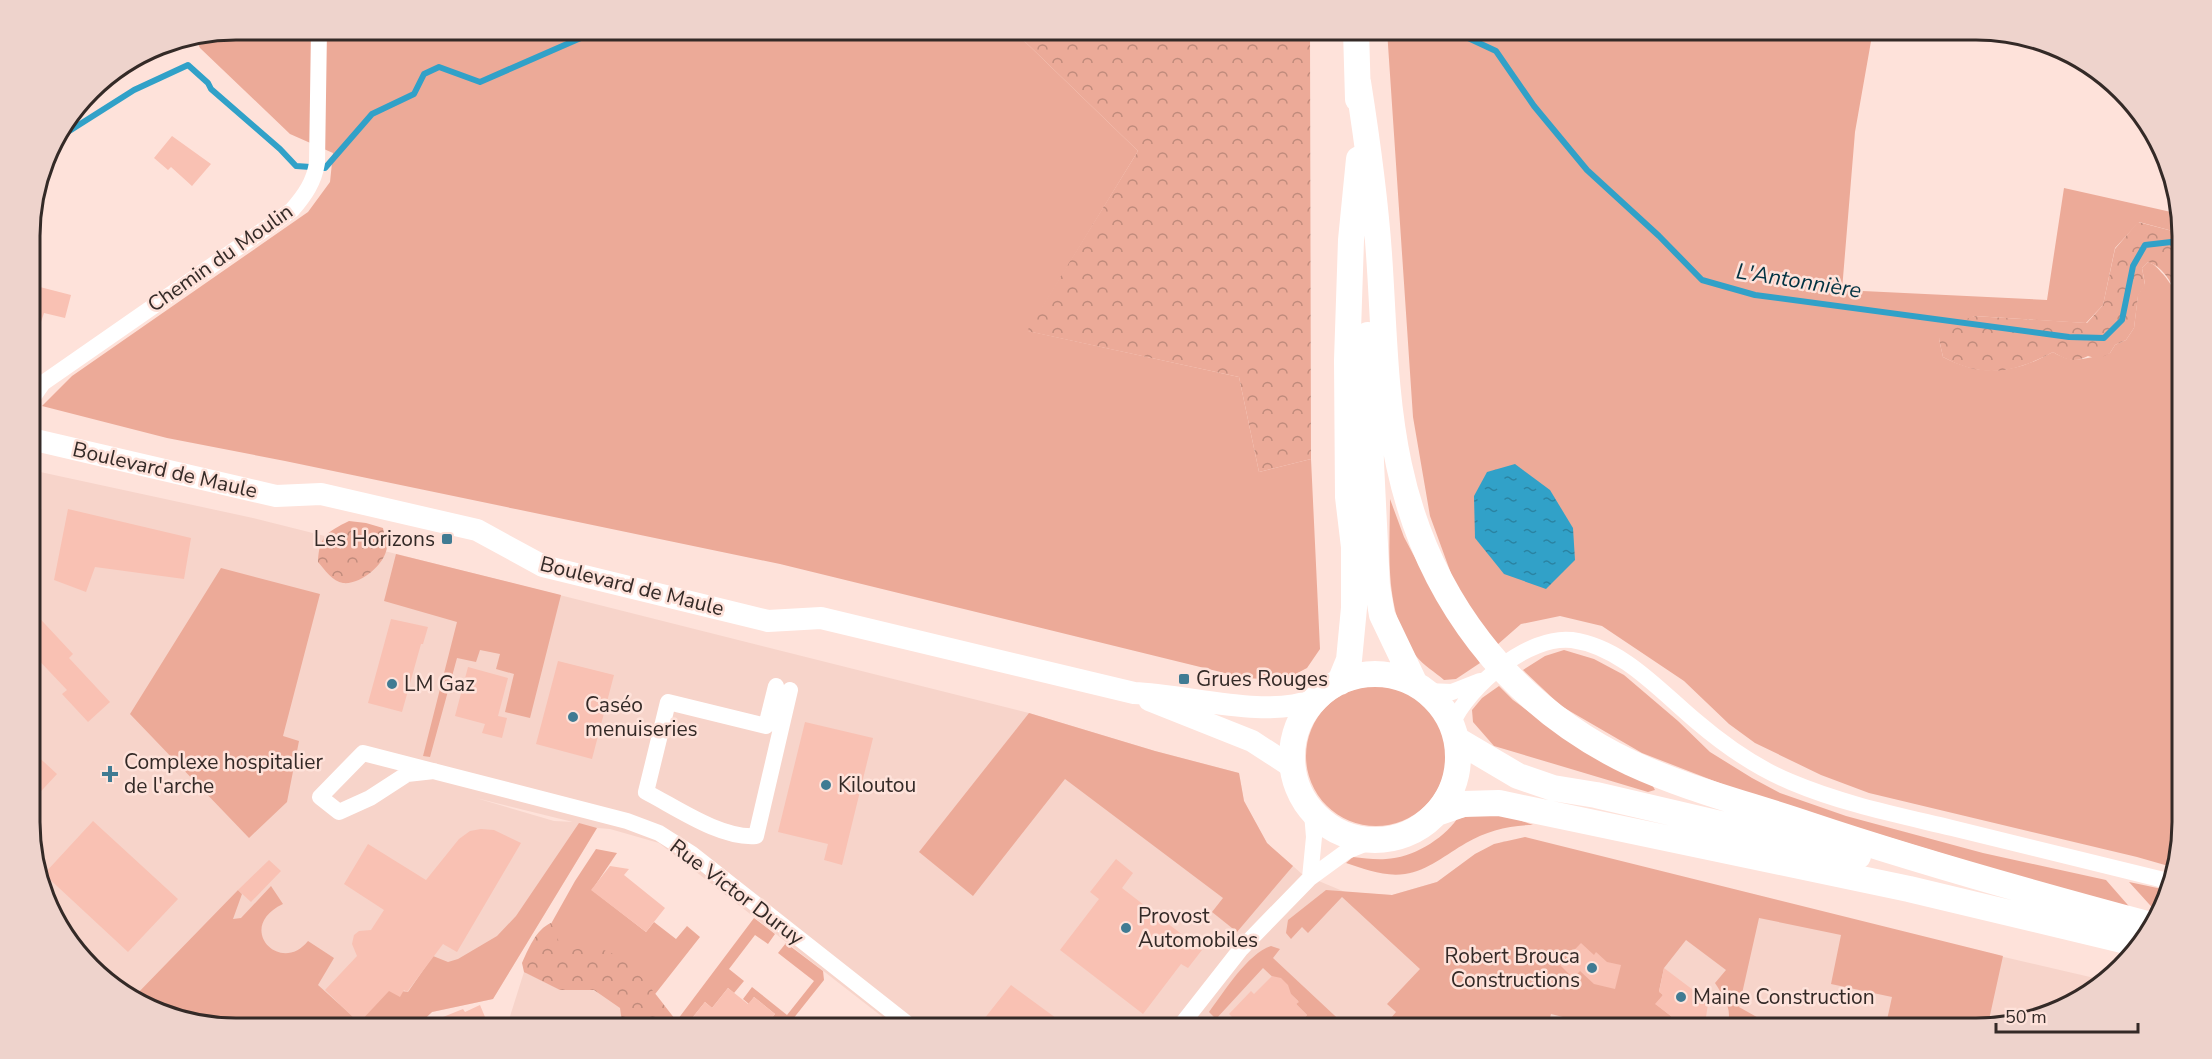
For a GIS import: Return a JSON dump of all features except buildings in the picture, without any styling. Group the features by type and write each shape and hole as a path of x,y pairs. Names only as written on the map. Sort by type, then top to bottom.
{"main road":[{"path":"1340,682 1349,660 1354,608 1354,547 1348,497 1347,361 1351,240 1359,173 1356,40"},
{"path":"1358,82 1374,189 1390,418 1399,466 1419,537 1453,602 1474,636 1492,658 1543,708 1568,726 1608,751 1674,781 2139,929"},
{"path":"1359,173 1365,210 1371,463 1377,586 1382,615 1420,687"},
{"name":"Boulevard de Maule","path":"41,441 276,496 321,494 477,530 543,566 768,621 821,618 1134,693 1159,694 1260,708 1287,708 1314,700"},
{"path":"1358,675 1397,676 1420,687 1444,710 1454,732 1458,755 1455,779 1446,800 1425,824 1404,836 1372,841 1339,833 1312,813 1299,791 1292,766 1292,746 1297,726 1314,700 1340,682 1358,675"},
{"name":"Boulevard de Maule","path":"1134,693 1161,706 1252,741 1292,766"},
{"path":"1454,732 1518,776 1553,788 1596,795 2139,930"},
{"path":"1437,813 1463,804 1499,803 1909,889 2139,930"}],"street":[{"name":"Chemin du Moulin","path":"41,386 77,358 292,210 306,195 316,169 319,40"},
{"path":"1454,732 1457,712 1484,680 1531,646 1571,640 1616,656 1639,671 1698,723 1748,759 1790,782 1850,804 2163,880"},
{"path":"1420,687 1452,692 1484,680"},
{"path":"783,688 756,836 747,837 720,830 646,792 668,702 766,726 783,688"},
{"name":"Rue Victor Duruy","path":"434,771 407,774 370,798 339,812 320,797 363,753 434,771 627,821 659,833 718,874 900,1018"},
{"path":"1310,878 1314,837 1312,813"},
{"path":"1187,1018 1240,950 1310,878 1347,851 1372,841"}],"shaded area":[{"path":"41,472 253,518 1029,713 1155,751 1239,773 1244,801 1267,843 1302,874 1345,892 1392,895 1437,882 1475,854 1504,841 2095,978 2085,986 2039,1008 2014,1015 1989,1018 884,1018 659,843 610,829 597,828 493,999 432,1012 426,1018 223,1018 198,1015 161,1004 138,992 117,978 81,942 55,898 42,848 40,823","holes":["476,798 573,822 554,821"]},
{"path":"548,969 655,1018 509,1018 524,972"}],"green space":[{"path":"236,40 1023,40 1138,151 1028,331 1239,377 1259,472 1311,459 1320,649 1307,668 1284,680 1245,678 780,564 167,438 42,406 72,376 308,212 330,182 333,153 290,134 198,44"},
{"path":"1023,40 1310,40 1311,459 1259,472 1239,377 1027,331 1138,151"},
{"path":"1388,40 1871,40 1855,132 1842,290 2047,300 2064,188 2170,212 2172,231 2139,222 2115,248 2103,305 2086,323 1974,316 1939,339 1943,357 1958,364 1985,370 2025,365 2053,352 2068,359 2088,358 2110,353 2115,345 2126,340 2134,328 2138,295 2145,284 2142,268 2148,262 2155,265 2172,288 2172,823 2167,865 1869,793 1821,775 1755,743 1729,724 1684,681 1602,626 1560,616 1521,624 1497,645 1460,598 1430,516 1413,417"},
{"path":"2138,222 2172,231 2172,286 2167,276 2155,265 2148,262 2142,268 2145,285 2138,296 2134,328 2126,340 2115,345 2110,353 2098,359 2088,356 2070,360 2053,352 2025,365 1998,371 1972,368 1943,357 1939,339 1944,328 1974,316 2087,323 2103,305 2115,249"},
{"path":"1390,499 1404,537 1432,590 1480,663 1456,679 1444,680 1416,656 1405,639 1398,620 1391,580"},
{"path":"349,521 383,528 387,547 382,560 371,572 357,581 343,583 332,578 318,562 322,541 335,528"},
{"path":"396,554 561,595 530,718 505,712 514,674 496,669 500,654 480,650 476,662 457,658 430,757 423,756 457,622 384,601"},
{"path":"221,568 320,594 283,736 299,741 287,802 249,838 130,714"},
{"path":"1564,650 1594,659 1624,675 1710,752 1780,793 1846,816 1983,853 2106,880 2134,912 1753,796 1642,753 1561,706 1523,670 1545,656"},
{"path":"1376,686 1403,691 1425,707 1441,729 1446,756 1441,783 1425,805 1403,821 1376,826 1349,821 1327,805 1311,783 1306,756 1311,729 1327,707 1349,691"},
{"path":"1499,686 1513,700 1572,743 1650,781 1655,790 1648,792 1494,746 1473,722 1472,710 1482,698"},
{"path":"1029,713 1155,751 1239,773 1244,801 1267,843 1293,866 1237,932 1212,912 1223,898 1065,779 973,896 919,852"},
{"path":"1478,814 1506,815 1533,825 1507,828 1482,835 1429,866 1405,874 1382,873 1346,863 1353,857 1382,859 1406,855 1435,841 1457,819"},
{"path":"579,823 597,828 493,999 432,1012 426,1018 362,1018 386,989 408,992 433,956 448,962 458,959 497,936 516,916"},
{"path":"1525,837 2003,956 1989,1018 1887,1018 1892,997 1831,984 1841,935 1759,918 1739,1007 1758,1018 1729,1018 1725,999 1715,983 1726,970 1686,940 1664,968 1659,991 1663,995 1656,1004 1673,1018 1567,1018 1551,1014 1550,1018 1391,1018 1396,1012 1387,1004 1420,969 1342,897 1308,933 1302,927 1291,939 1286,933 1288,920 1326,890 1392,895 1437,882 1475,854 1494,844"},
{"path":"596,849 617,853 592,890 646,932 654,922 676,939 687,926 700,937 652,998 524,972 575,881"},
{"path":"2129,882 2160,889 2152,907"},
{"path":"271,886 283,904 269,914 262,924 262,935 275,951 285,953 297,950 308,941 334,958 318,985 355,1018 223,1018 185,1012 161,1004 139,992 238,890 242,894 233,919 241,918"},
{"path":"754,918 775,934 768,944 755,935 729,969 744,981 734,993 728,988 712,1008 705,1002 692,1018 679,1018"},
{"path":"551,923 564,951 596,948 609,952 622,960 645,981 674,1018 621,1018 620,1008 594,990 560,990 524,972 522,963 530,946"},
{"path":"786,943 823,971 824,980 794,1018 772,1018 775,1014 754,997 749,1004 743,999 752,987 787,1015 814,981 778,953"},
{"path":"1271,946 1280,949 1273,958 1337,1018 1304,1018 1307,1015 1296,1004 1298,1001 1263,968 1215,1018 1209,1012 1245,965 1262,950"}],"water":[{"path":"1515,464 1550,490 1573,528 1575,560 1546,589 1504,574 1475,538 1474,496 1487,472"}],"waterway":[{"name":"L'Antonnière","path":"72,129 134,90 188,65 208,83 211,89 280,149 296,166 325,168 372,114 414,94 424,74 439,67 480,82 576,40"},
{"name":"L'Antonnière","path":"1472,40 1496,51 1534,106 1587,170 1659,236 1702,280 1755,295 2069,337 2104,338 2122,320 2133,266 2145,245 2172,243"}],"place":[{"name":"Les Horizons","path":"447,539"},
{"name":"Grues Rouges","path":"1184,679"},
{"name":"LM Gaz","path":"392,684"},
{"name":"Caséo menuiseries","path":"573,717"},
{"name":"Complexe hospitalier de l'arche","path":"110,774"},
{"name":"Kiloutou","path":"826,785"},
{"name":"Provost Automobiles","path":"1126,928"},
{"name":"Robert Brouca Constructions","path":"1592,968"},
{"name":"Maine Construction","path":"1681,997"}]}
